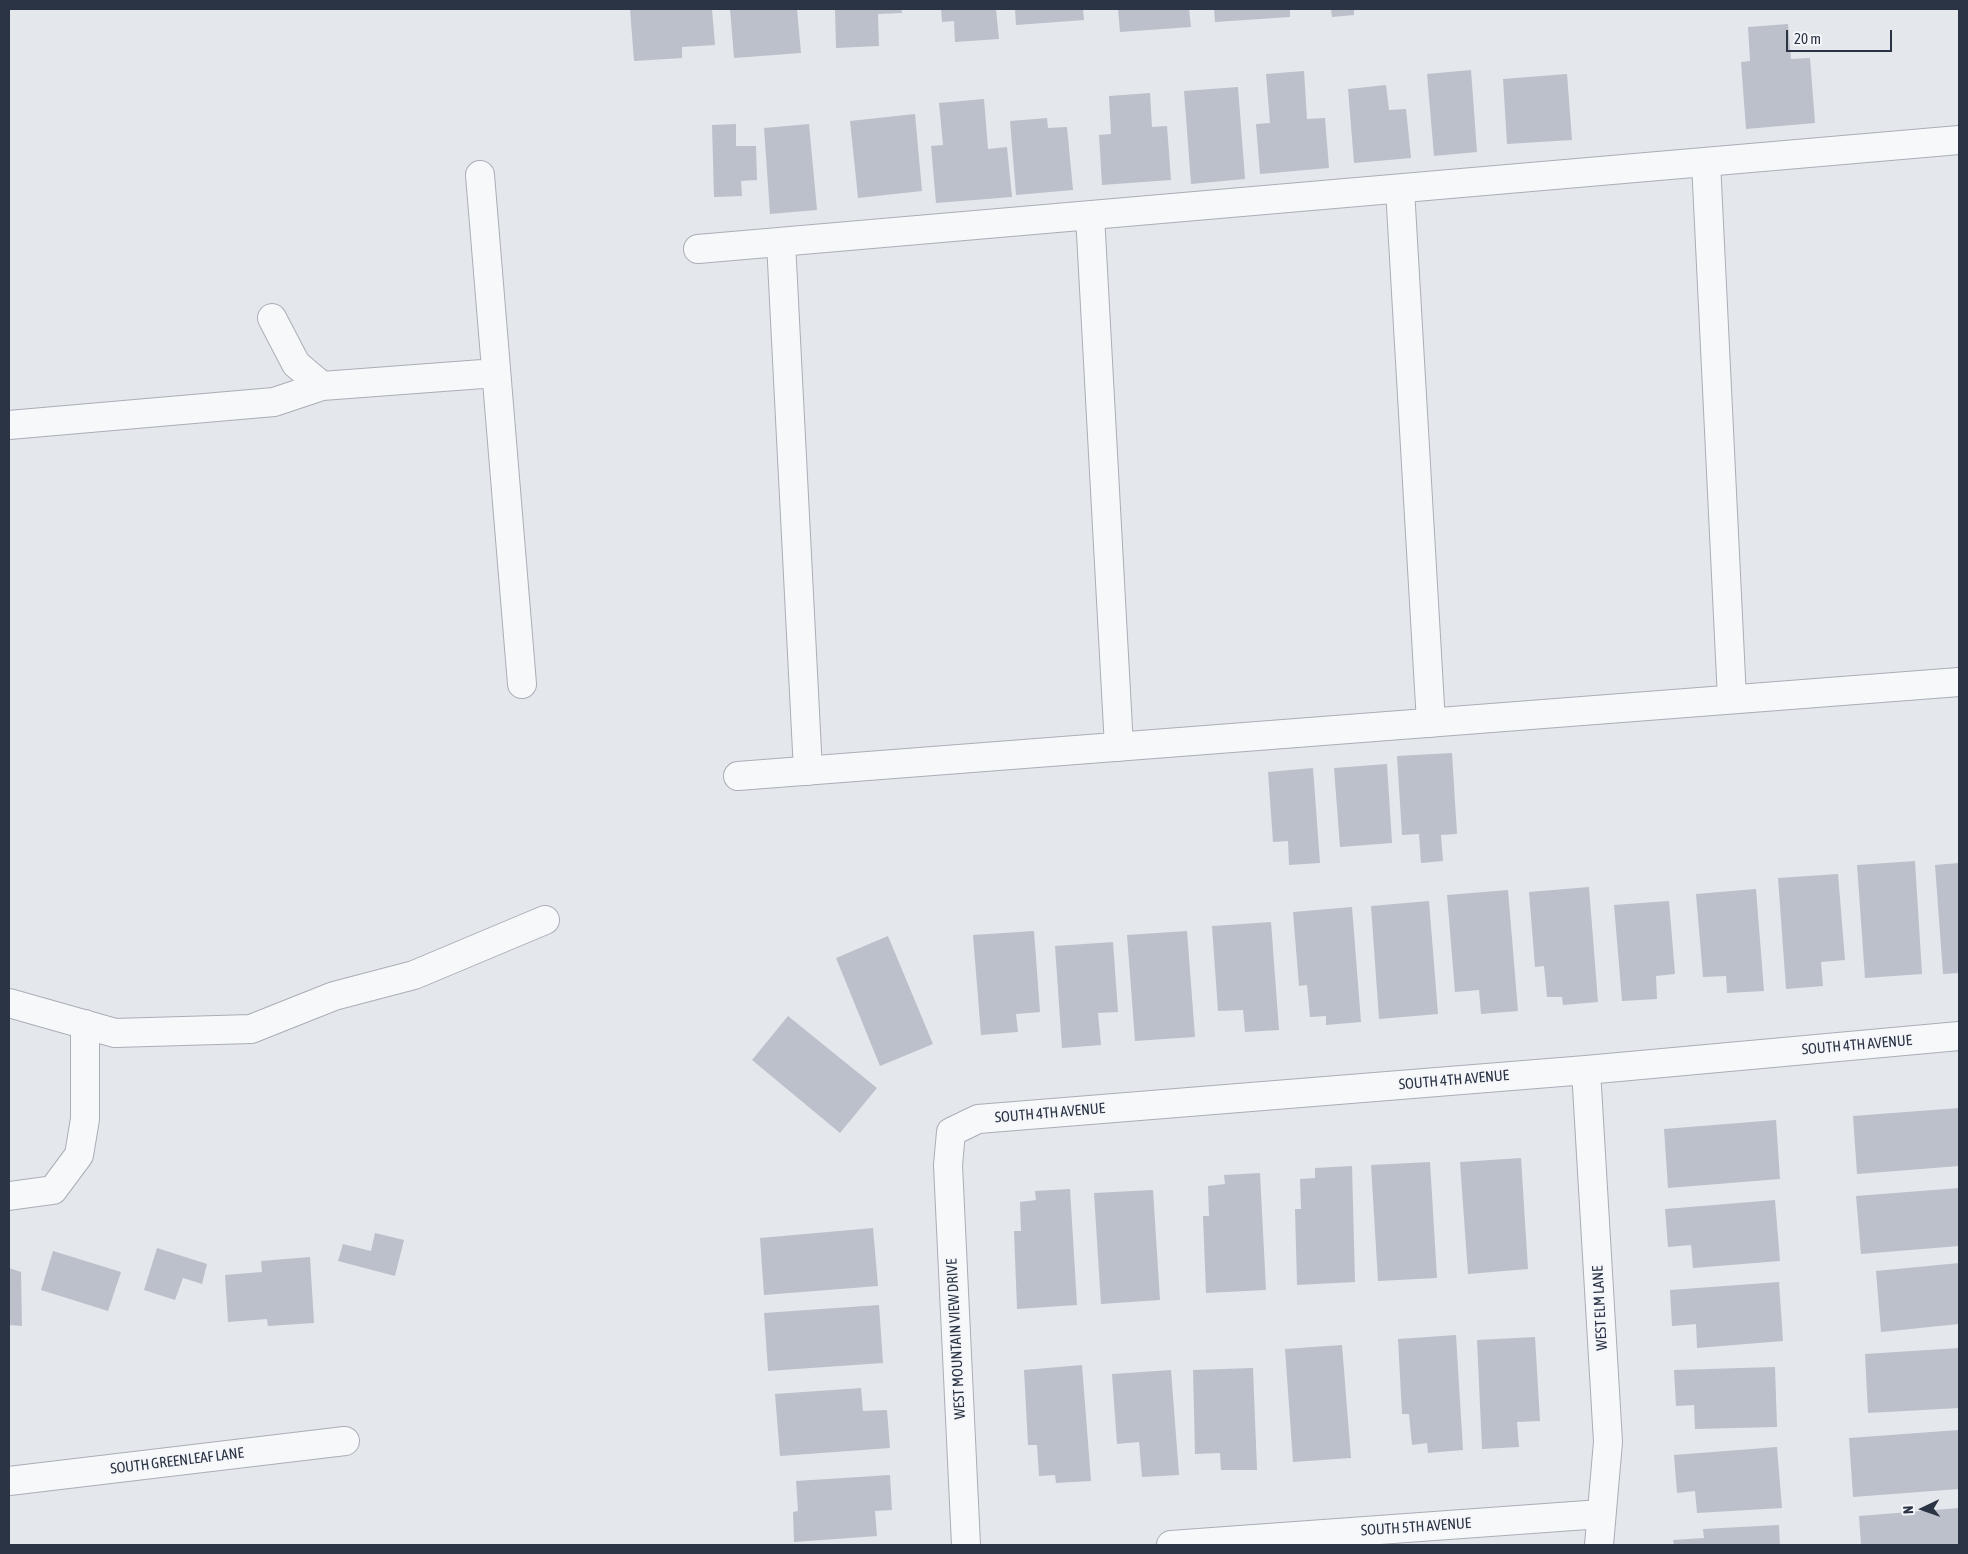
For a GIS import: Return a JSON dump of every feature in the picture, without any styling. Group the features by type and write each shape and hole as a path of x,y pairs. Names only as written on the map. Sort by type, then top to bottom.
{"street":[{"path":"698,250 1959,140"},
{"path":"1706,162 1732,699"},
{"path":"480,175 522,684"},
{"path":"1400,188 1431,723"},
{"path":"1090,215 1119,747"},
{"path":"781,242 808,770"},
{"path":"272,318 296,364 322,386"},
{"path":"9,425 274,402 322,386 496,373"},
{"path":"738,776 1959,682"},
{"path":"9,1003 115,1033 251,1029 334,996 414,976 545,920"},
{"path":"9,1196 54,1190 79,1155 85,1119 85,1024"},
{"name":"SOUTH 4TH AVENUE","path":"951,1132 978,1119 1586,1070 1959,1036"},
{"name":"WEST ELM LANE","path":"1586,1070 1608,1442 1599,1545"},
{"name":"WEST MOUNTAIN VIEW DRIVE","path":"951,1132 948,1165 966,1545"},
{"name":"SOUTH GREENLEAF LANE","path":"9,1481 345,1441"},
{"name":"SOUTH 5TH AVENUE","path":"1171,1545 1602,1514"}],"building":[{"path":"630,9 712,9 715,45 682,47 682,58 634,61"},
{"path":"730,9 797,9 801,53 734,58"},
{"path":"835,9 901,9 902,13 878,14 879,46 836,48"},
{"path":"941,9 996,9 999,39 955,42 954,21 942,22"},
{"path":"1015,9 1083,9 1084,20 1016,25"},
{"path":"1118,9 1189,9 1191,27 1120,32"},
{"path":"1214,9 1290,9 1290,17 1215,22"},
{"path":"1331,9 1354,9 1354,15 1332,17"},
{"path":"1788,24 1791,59 1810,58 1815,123 1746,129 1741,62 1750,61 1748,27"},
{"path":"1471,70 1477,152 1434,156 1427,74"},
{"path":"1304,71 1307,119 1325,118 1329,168 1260,174 1256,124 1270,123 1266,74"},
{"path":"1567,74 1572,140 1507,144 1503,79"},
{"path":"1386,85 1389,110 1406,109 1411,158 1354,163 1348,89"},
{"path":"1238,87 1245,179 1191,184 1184,91"},
{"path":"1150,93 1152,127 1167,126 1171,180 1102,185 1099,135 1111,134 1109,96"},
{"path":"984,99 988,149 1007,147 1012,197 936,203 931,146 943,145 939,103"},
{"path":"915,114 922,191 858,198 850,121"},
{"path":"1047,118 1048,128 1067,127 1073,190 1016,195 1010,121"},
{"path":"736,124 736,146 756,146 757,180 741,181 742,196 714,197 712,125"},
{"path":"809,124 817,210 770,214 764,128"},
{"path":"1452,753 1457,834 1441,835 1443,861 1421,863 1419,834 1402,835 1397,756"},
{"path":"1387,764 1392,843 1340,847 1334,768"},
{"path":"1313,768 1320,863 1289,865 1288,841 1273,842 1268,772"},
{"path":"1915,861 1922,974 1865,978 1857,865"},
{"path":"1959,863 1959,973 1943,974 1935,865"},
{"path":"1838,874 1845,960 1821,962 1823,986 1786,989 1778,878"},
{"path":"1589,887 1598,1002 1563,1005 1562,997 1547,997 1544,966 1535,967 1529,892"},
{"path":"1756,889 1764,991 1727,993 1726,976 1703,977 1696,894"},
{"path":"1508,890 1518,1011 1481,1014 1479,990 1455,992 1447,895"},
{"path":"1429,901 1438,1014 1379,1019 1371,906"},
{"path":"1669,901 1675,974 1656,976 1657,999 1622,1001 1614,905"},
{"path":"1352,907 1361,1022 1326,1025 1326,1016 1310,1017 1307,985 1299,986 1293,912"},
{"path":"1271,922 1279,1030 1245,1032 1243,1010 1218,1011 1212,926"},
{"path":"1034,931 1040,1012 1016,1014 1018,1032 981,1035 973,935"},
{"path":"1187,931 1195,1037 1135,1041 1127,935"},
{"path":"888,936 933,1044 880,1066 836,958"},
{"path":"1113,942 1118,1012 1098,1013 1101,1045 1062,1048 1055,946"},
{"path":"788,1016 877,1088 840,1133 752,1060"},
{"path":"1959,1108 1959,1166 1857,1174 1853,1116"},
{"path":"1776,1120 1780,1179 1668,1188 1664,1129"},
{"path":"1521,1158 1528,1269 1468,1274 1460,1162"},
{"path":"1430,1162 1437,1278 1378,1281 1371,1165"},
{"path":"1352,1166 1355,1282 1297,1285 1295,1209 1301,1209 1300,1179 1315,1178 1315,1168"},
{"path":"1260,1173 1266,1290 1206,1293 1203,1216 1209,1216 1208,1186 1225,1184 1224,1175"},
{"path":"1959,1188 1959,1246 1861,1254 1856,1196"},
{"path":"1070,1189 1077,1305 1017,1309 1014,1231 1021,1231 1020,1202 1036,1200 1035,1191"},
{"path":"1153,1190 1160,1300 1101,1304 1094,1193"},
{"path":"1775,1200 1780,1261 1693,1268 1691,1245 1668,1247 1665,1209"},
{"path":"873,1228 878,1286 764,1295 760,1238"},
{"path":"375,1233 404,1240 395,1276 338,1261 343,1244 371,1251"},
{"path":"157,1248 207,1264 202,1284 183,1278 175,1300 144,1290"},
{"path":"53,1251 121,1272 108,1311 41,1290"},
{"path":"310,1257 314,1323 268,1326 267,1319 228,1322 225,1275 262,1272 261,1261"},
{"path":"1959,1263 1959,1324 1881,1332 1876,1271"},
{"path":"9,1268 21,1272 22,1326 9,1325"},
{"path":"1779,1282 1783,1341 1697,1348 1696,1324 1672,1326 1670,1290"},
{"path":"879,1305 883,1363 768,1371 764,1313"},
{"path":"1456,1335 1463,1450 1428,1453 1427,1443 1412,1445 1409,1414 1402,1414 1398,1339"},
{"path":"1535,1337 1540,1421 1517,1422 1519,1447 1482,1449 1477,1340"},
{"path":"1342,1345 1351,1458 1293,1462 1285,1349"},
{"path":"1959,1348 1959,1408 1868,1413 1865,1354"},
{"path":"1082,1365 1091,1481 1056,1483 1055,1475 1039,1476 1037,1445 1028,1445 1024,1370"},
{"path":"1775,1367 1777,1427 1695,1429 1694,1405 1676,1406 1674,1370"},
{"path":"1253,1368 1257,1470 1221,1470 1220,1453 1195,1454 1193,1370"},
{"path":"1171,1370 1179,1475 1142,1477 1139,1442 1117,1444 1112,1374"},
{"path":"861,1388 863,1411 887,1410 890,1448 780,1456 775,1394"},
{"path":"1959,1430 1959,1489 1853,1497 1849,1438"},
{"path":"1777,1447 1782,1508 1697,1513 1695,1491 1677,1493 1674,1455"},
{"path":"890,1475 892,1510 875,1511 877,1536 794,1542 793,1512 798,1511 796,1481"},
{"path":"1959,1508 1959,1545 1861,1545 1859,1516"},
{"path":"1779,1525 1780,1545 1674,1545 1673,1540 1704,1538 1703,1529"}]}
